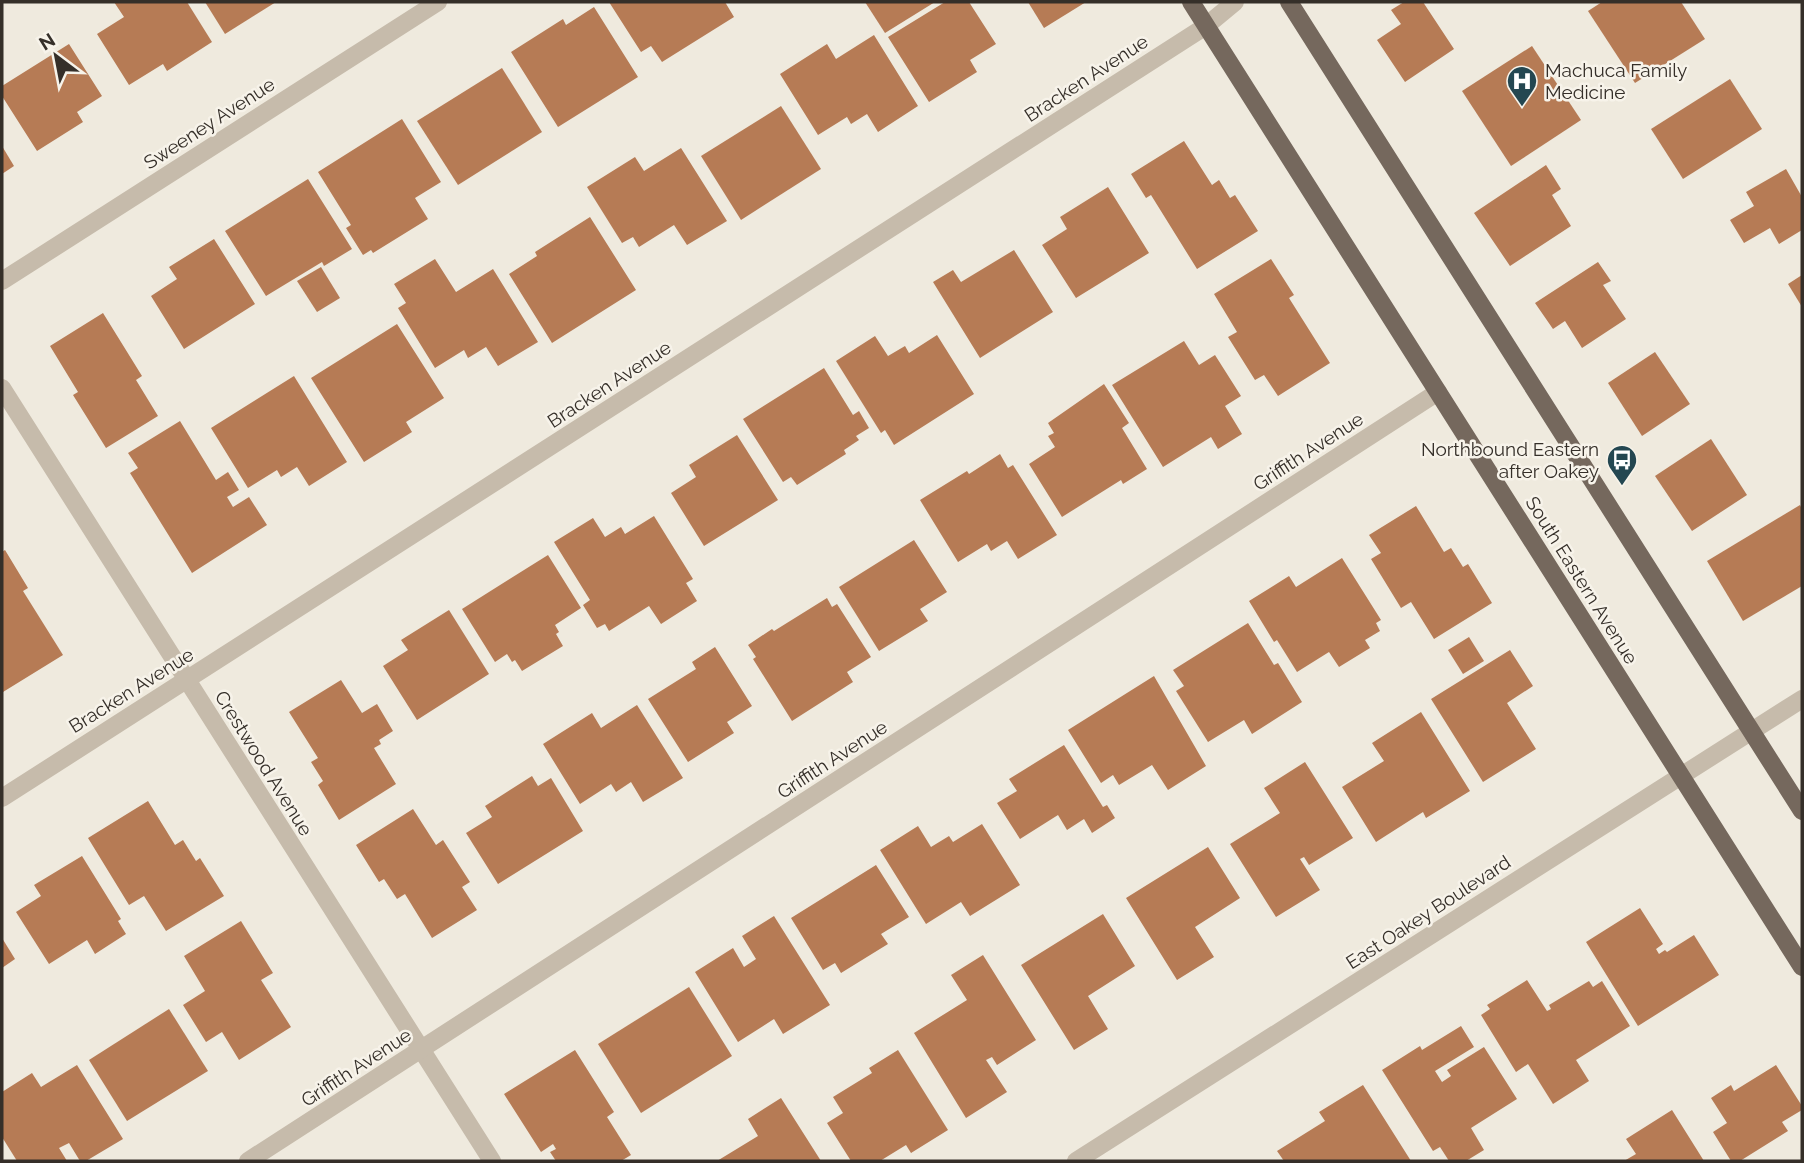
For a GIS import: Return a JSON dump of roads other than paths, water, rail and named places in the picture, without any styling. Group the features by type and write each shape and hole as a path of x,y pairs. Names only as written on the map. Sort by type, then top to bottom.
{"main road":[{"name":"South Eastern Avenue","path":"1191,2 1802,968"},
{"path":"1289,2 1802,810"}],"street":[{"name":"Sweeney Avenue","path":"2,281 438,2"},
{"name":"Bracken Avenue","path":"2,798 1206,26 1235,2"},
{"name":"Crestwood Avenue","path":"2,388 492,1161"},
{"name":"Griffith Avenue","path":"248,1161 1438,392"},
{"name":"East Oakey Boulevard","path":"1076,1161 1802,699"}],"place":[{"name":"Machuca Family Medicine","path":"1522,108"},
{"name":"Northbound Eastern after Oakey","path":"1622,487"}]}
